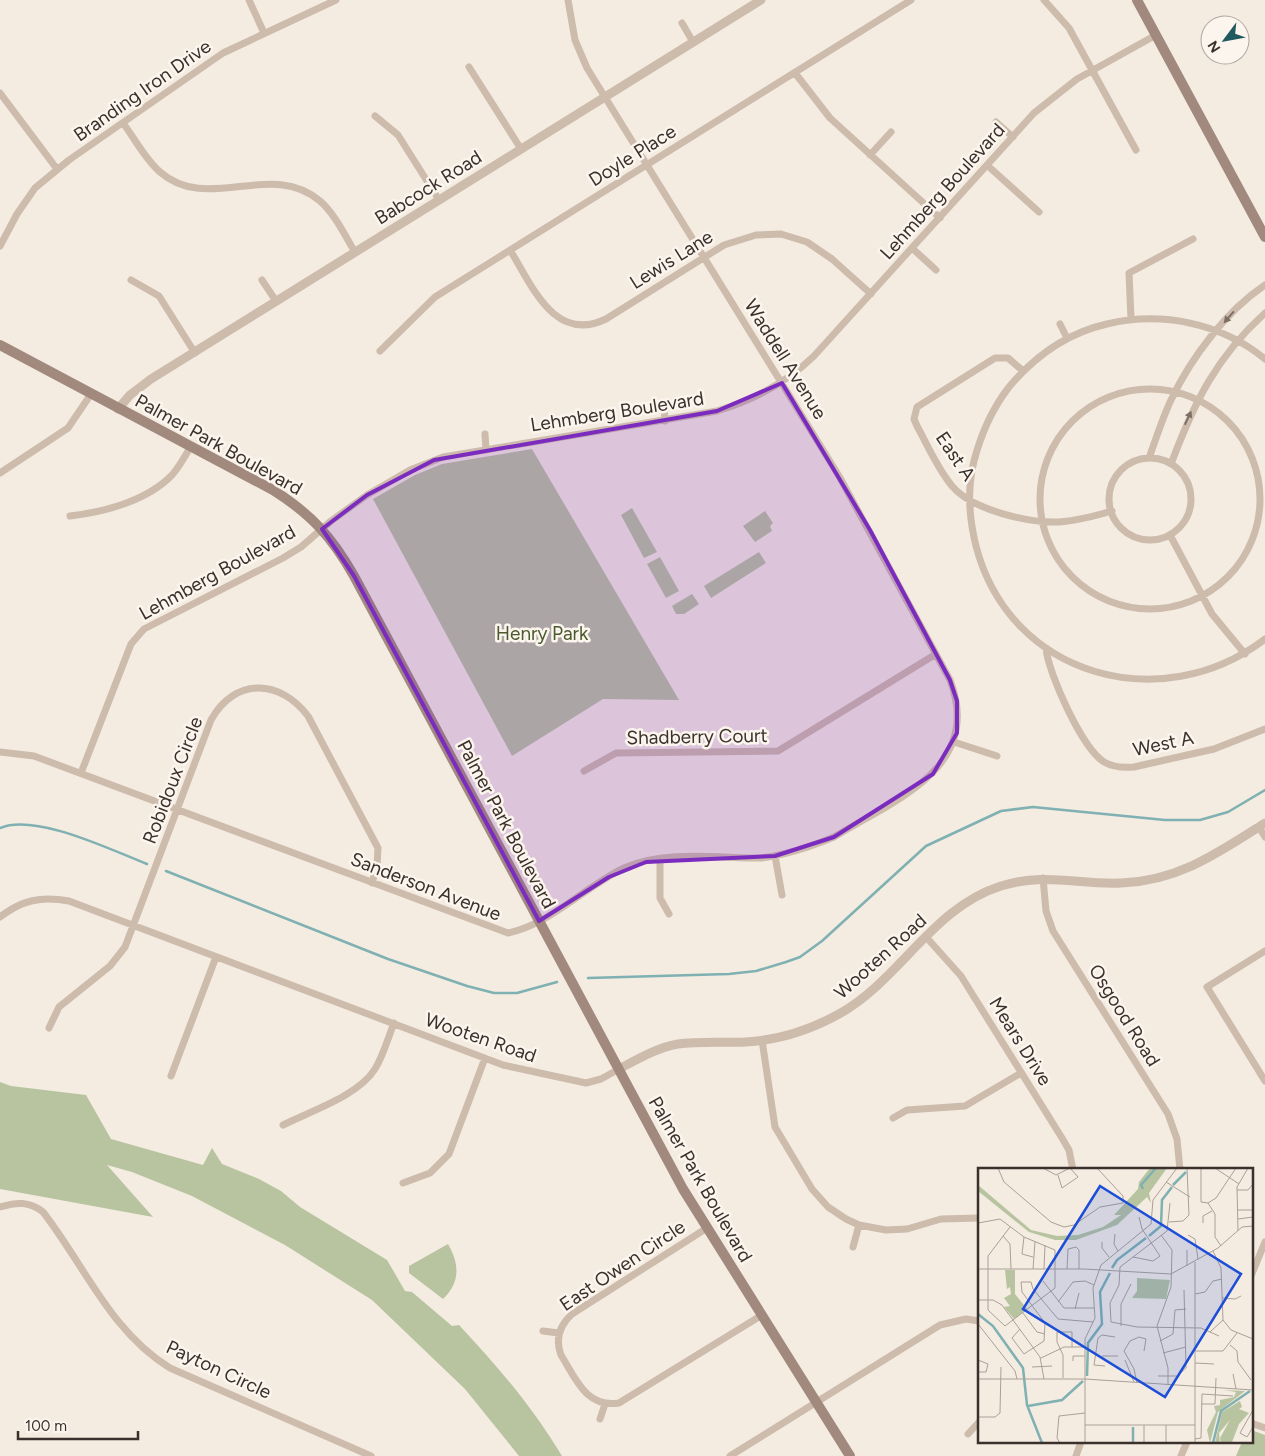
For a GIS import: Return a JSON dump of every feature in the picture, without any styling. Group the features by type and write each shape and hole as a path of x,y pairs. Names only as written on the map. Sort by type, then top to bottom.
{"main road":[{"path":"1137,0 1265,237"},
{"name":"Palmer Park Boulevard","path":"0,346 273,490 303,510 322,529 354,576 674,1174 850,1456"}],"street":[{"path":"248,0 264,33"},
{"name":"Branding Iron Drive","path":"0,246 29,196 57,169 223,53 336,0"},
{"name":"Waddell Avenue","path":"568,0 570,22 580,54 870,530 950,680 957,702 959,723 954,742"},
{"name":"Babcock Road","path":"118,408 138,388 761,0"},
{"name":"Doyle Place","path":"380,351 435,297 911,0"},
{"path":"1044,0 1069,28 1136,150"},
{"path":"682,23 693,42"},
{"name":"Lehmberg Boulevard","path":"81,774 131,644 136,636 152,624 288,556 367,495 416,467 444,457 710,413 738,405 782,383 814,356 1013,137 1050,99 1092,70 1156,35"},
{"path":"470,67 522,149"},
{"path":"795,73 822,109 940,218"},
{"path":"0,93 57,169"},
{"path":"375,116 398,135 439,200"},
{"path":"996,122 1013,137"},
{"path":"123,123 160,172 182,184 212,190 274,182 301,188 322,203 355,252"},
{"path":"870,155 891,132"},
{"path":"988,166 1039,212"},
{"name":"Lewis Lane","path":"510,250 546,308 562,321 580,325 598,323 606,319 724,245 745,237 781,234 800,240 820,250 871,294"},
{"path":"1131,319 1129,273 1193,239"},
{"path":"913,248 936,270"},
{"path":"131,280 159,296 195,353"},
{"path":"262,280 276,301"},
{"path":"1149,458 1176,392 1196,358 1237,308 1265,285"},
{"path":"1171,464 1197,399 1238,340 1265,313"},
{"path":"1265,359 1238,340 1218,331 1175,320 1131,319 1098,326 1067,338 1023,371 1000,400 984,429 973,464 969,501 975,543 988,579 1008,611 1046,648 1070,662 1118,678 1142,680 1193,676 1245,654 1265,640"},
{"path":"1060,324 1067,338"},
{"name":"East A","path":"1023,371 1008,358 995,358 923,403 915,412 917,426 941,470 952,486 969,501 1042,522 1079,519 1112,511"},
{"path":"1145,389 1176,392 1197,399 1225,418 1244,443 1256,470 1260,502 1255,532 1244,557 1229,576 1202,597 1172,607 1149,609 1127,607 1106,600 1084,586 1067,570 1049,543 1042,522 1040,499 1044,471 1057,441 1075,420 1097,403 1118,394 1145,389"},
{"path":"0,473 64,432 74,421 90,394"},
{"path":"664,406 664,421"},
{"path":"485,434 486,450"},
{"path":"70,516 108,510 158,486 176,470 191,446"},
{"path":"1149,458 1171,464 1185,478 1191,497 1188,516 1170,535 1152,540 1132,535 1121,526 1112,511 1110,496 1116,477 1127,466 1149,458"},
{"path":"1170,535 1202,597 1224,631 1245,654"},
{"name":"West A","path":"1046,648 1047,663 1070,713 1091,749 1110,764 1125,768 1161,761 1214,748 1265,729"},
{"name":"Shadberry Court","path":"584,771 616,754 778,751 936,654"},
{"name":"Robidoux Circle","path":"49,1028 59,1007 121,954 134,925 211,720 224,702 232,696 250,689 261,688 283,692 300,706 308,716 374,838 378,857 372,883"},
{"path":"954,742 996,756"},
{"name":"Sanderson Avenue","path":"0,752 34,756 501,932 516,932 539,921 625,868 660,859 775,856 834,837 914,788 939,767 954,742"},
{"path":"1262,825 1265,837"},
{"name":"Wooten Road","path":"0,917 24,902 46,898 69,901 485,1058 526,1071 578,1082 594,1082 651,1052 679,1044 762,1040 807,1029 841,1013 870,992 947,918 981,895 1000,886 1043,878 1119,883 1154,880 1204,861 1262,825"},
{"path":"775,856 782,895"},
{"path":"660,859 660,898 669,914"},
{"name":"Osgood Road","path":"1043,878 1048,921 1168,1114 1177,1139 1180,1168"},
{"name":"Mears Drive","path":"927,938 961,976 1065,1144 1072,1160 1072,1168"},
{"path":"1265,951 1207,986 1265,1081"},
{"path":"170,1076 216,957"},
{"path":"283,1124 356,1088 363,1082 375,1068 394,1023"},
{"path":"762,1040 773,1118 779,1136 820,1198 837,1214 859,1225 875,1229 896,1230 941,1220 978,1218"},
{"path":"403,1183 430,1172 444,1161 453,1145 485,1058"},
{"path":"893,1118 907,1110 965,1106 1021,1072"},
{"name":"Payton Circle","path":"0,1207 19,1202 36,1207 43,1212 114,1318 129,1336 158,1361 370,1456"},
{"path":"853,1247 859,1225"},
{"name":"East Owen Circle","path":"605,1404 590,1397 573,1375 558,1349 560,1327 572,1314 707,1228"},
{"path":"1252,1274 1265,1242"},
{"path":"600,1419 605,1404 619,1403 627,1399 762,1315"},
{"path":"730,1456 940,1325 966,1319 978,1321"},
{"name":"East Owen Circle","path":"543,1330 559,1333"},
{"path":"968,1434 978,1423"},
{"path":"1252,1423 1265,1428"},
{"path":"1076,1456 1080,1444"},
{"path":"1181,1456 1186,1444"}],"highlighted area":[{"path":"782,383 870,530 950,680 957,701 957,733 933,774 834,837 775,856 646,862 609,877 539,921 354,576 322,529 367,495 434,460 717,411"}],"green space":[{"name":"Henry Park","path":"532,449 679,700 603,699 512,756 373,499 415,475 442,464"},
{"path":"632,508 657,552 644,558 621,515"},
{"path":"765,511 773,523 770,526 772,531 755,542 743,526"},
{"path":"759,552 766,563 711,598 704,586"},
{"path":"660,557 679,591 666,598 647,564"},
{"path":"692,594 699,604 684,614 676,614 672,606"},
{"path":"0,1082 11,1086 86,1095 111,1139 203,1165 212,1148 222,1164 259,1179 281,1191 300,1207 387,1260 405,1291 412,1292 452,1326 459,1325 487,1356 527,1404 562,1456 519,1456 465,1389 372,1300 285,1245 192,1196 132,1172 107,1165 153,1217 0,1189"},
{"path":"448,1244 455,1259 456,1273 453,1286 443,1299 409,1273 409,1266"},
{"path":"1252,1430 1265,1435 1265,1456 1236,1456 1241,1444 1252,1444"}],"waterway":[{"path":"588,978 729,974 756,971 800,957 822,941 926,846 1001,811 1033,807 1165,820 1200,820 1228,812 1265,790"},
{"path":"0,828 15,825 33,825 53,829 74,835 147,864"},
{"path":"166,871 388,959 467,986 494,993 517,993 557,982"}]}
